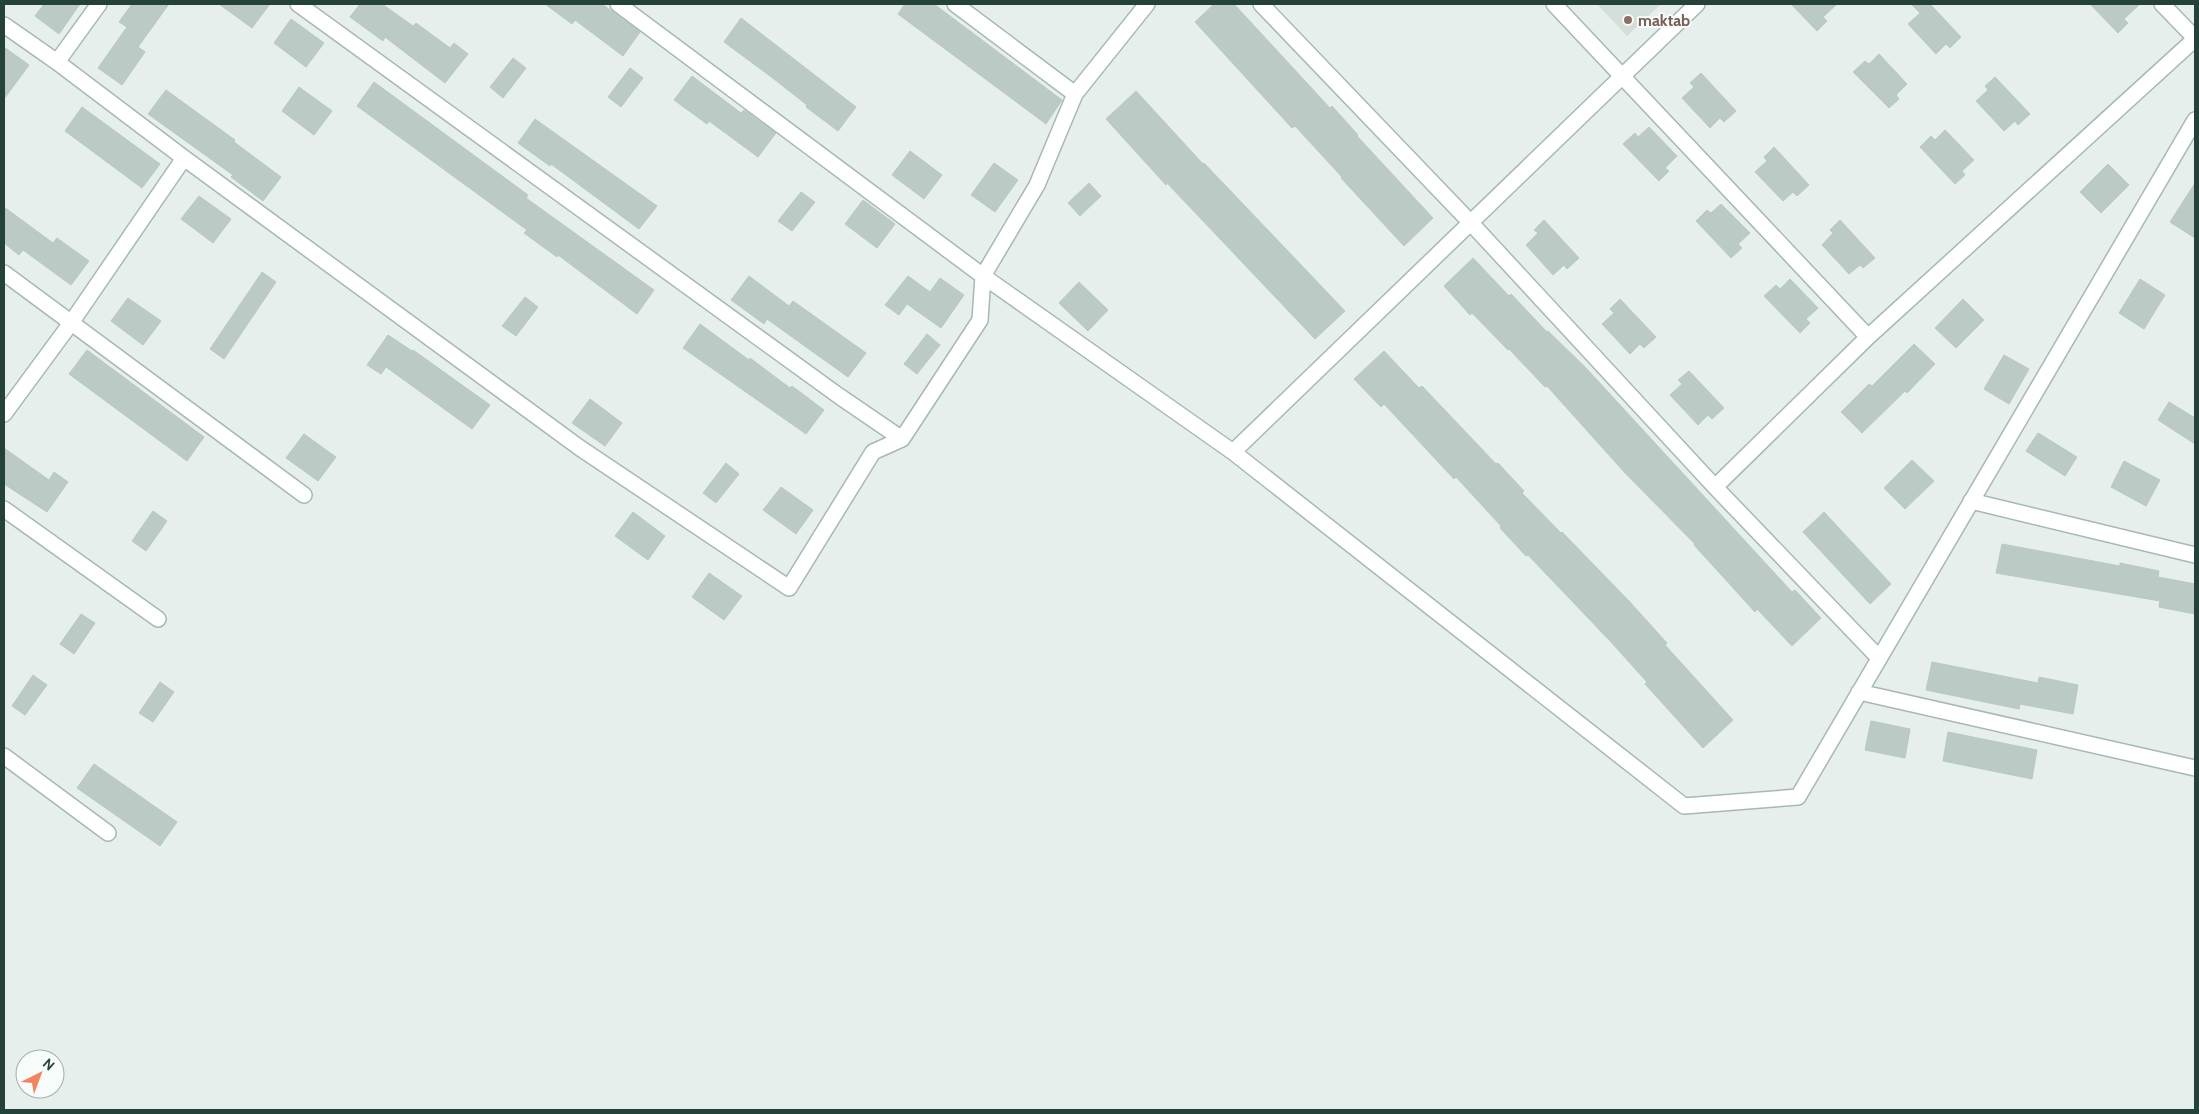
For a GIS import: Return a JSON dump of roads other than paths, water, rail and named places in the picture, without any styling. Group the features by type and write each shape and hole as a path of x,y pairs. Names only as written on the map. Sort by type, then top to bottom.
{"street":[{"path":"57,62 99,4"},
{"path":"298,4 902,439"},
{"path":"618,4 983,276 1233,452 1684,806 1798,797 2195,120"},
{"path":"955,4 1074,94"},
{"path":"4,25 57,62 184,158 580,448 789,588 873,452 902,439 980,320 983,276 1037,185 1074,94 1147,4"},
{"path":"1261,4 1470,222 1715,487 1879,658"},
{"path":"1554,4 1868,337"},
{"path":"1233,452 1697,4"},
{"path":"1715,487 1868,337 2195,39 2162,4"},
{"path":"4,414 71,323 184,158"},
{"path":"4,273 304,495"},
{"path":"1971,501 2193,550"},
{"path":"4,509 158,619"},
{"path":"1859,692 2195,768"},
{"path":"4,756 108,833"}],"place":[{"name":"maktab","path":"1628,20"}]}
